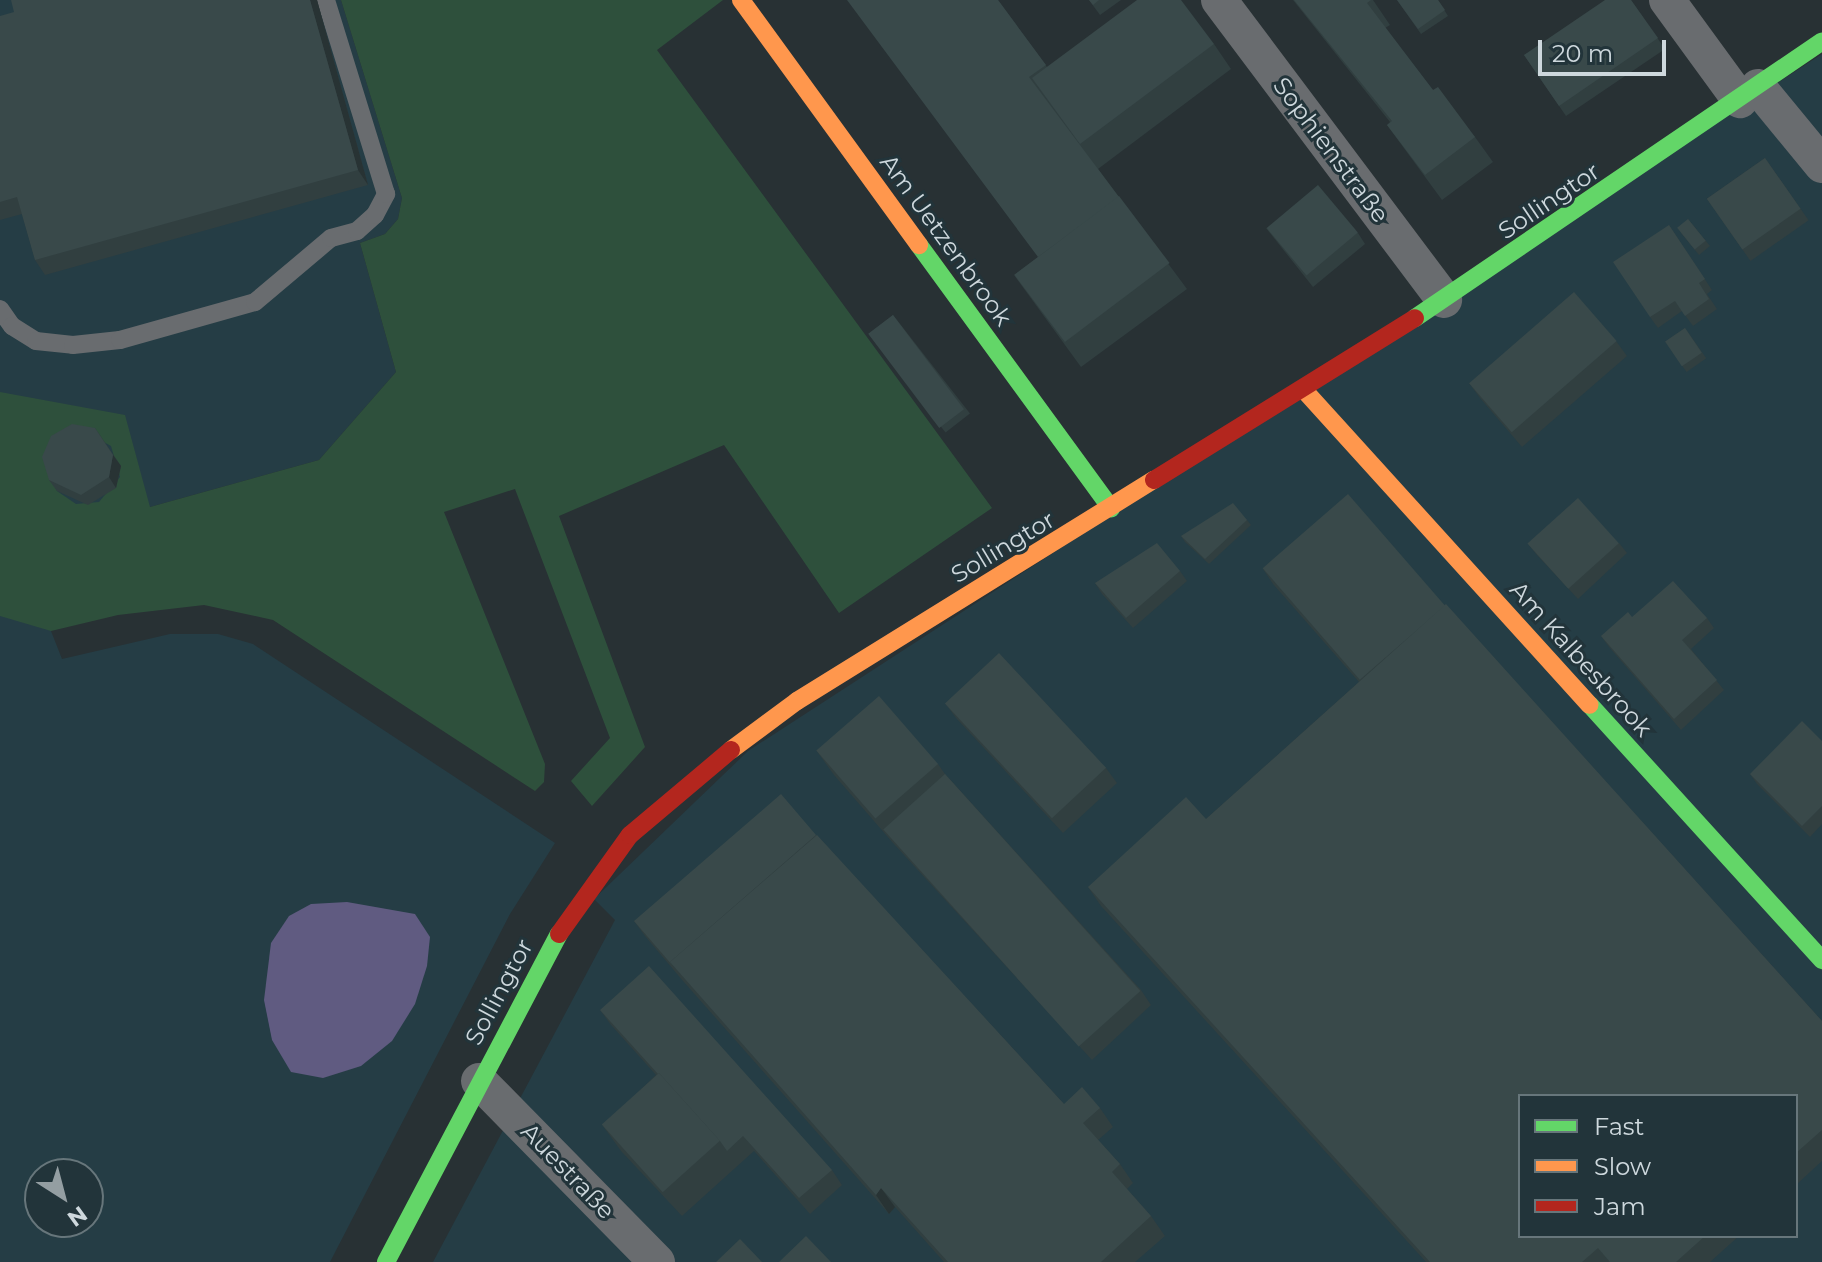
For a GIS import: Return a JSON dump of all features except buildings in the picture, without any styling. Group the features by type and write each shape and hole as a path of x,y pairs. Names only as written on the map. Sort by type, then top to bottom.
{"main road":[{"name":"Am Uetzenbrook","path":"741,0 1111,508"},
{"name":"Sollingtor","path":"386,1262 545,954 596,878 630,835 687,783 797,701 1304,390 1444,300 1749,94 1822,41"},
{"name":"Am Kalbesbrook","path":"1304,390 1822,960"}],"street":[{"name":"Sophienstraße","path":"1219,0 1444,300"},
{"path":"1667,0 1749,94 1822,165"},
{"name":"Auestraße","path":"479,1081 657,1262"}],"lane":[{"path":"0,309 12,326 36,341 73,345 120,340 255,302 331,238 357,231 375,215 386,194 326,0"}],"shaded area":[{"path":"0,0 341,0 402,198 398,219 385,234 360,243 396,372 319,460 150,507 51,631 62,659 170,634 218,634 253,644 555,843 510,914 330,1262 0,1262"},
{"path":"1822,54 1822,1262 433,1262 615,920 594,899 748,751"},
{"path":"347,902 415,914 430,937 427,966 415,1004 392,1041 361,1066 323,1078 291,1072 272,1040 264,1000 271,943 289,916 311,904"}],"green space":[{"path":"341,0 723,0 657,50 992,508 839,613 724,445 559,516 645,747 592,806 571,781 610,738 515,489 444,512 545,764 544,782 535,791 273,620 204,605 118,615 51,631 0,616 0,392 125,415 150,507 319,460 396,372 360,243 385,234 398,219 402,198","holes":["91,435 111,446 120,477 99,502 76,504 57,491 51,480"]}],"traffic: fast":[{"path":"1415,318 1822,41"},
{"path":"919,245 1111,508"},
{"path":"1590,705 1822,960"},
{"path":"386,1262 559,934"}],"traffic: slow":[{"path":"741,0 919,245"},
{"path":"1304,390 1590,705"},
{"path":"731,750 797,701 1154,480"}],"traffic: jam":[{"path":"1154,480 1415,318"},
{"path":"559,934 630,835 731,750"}]}
